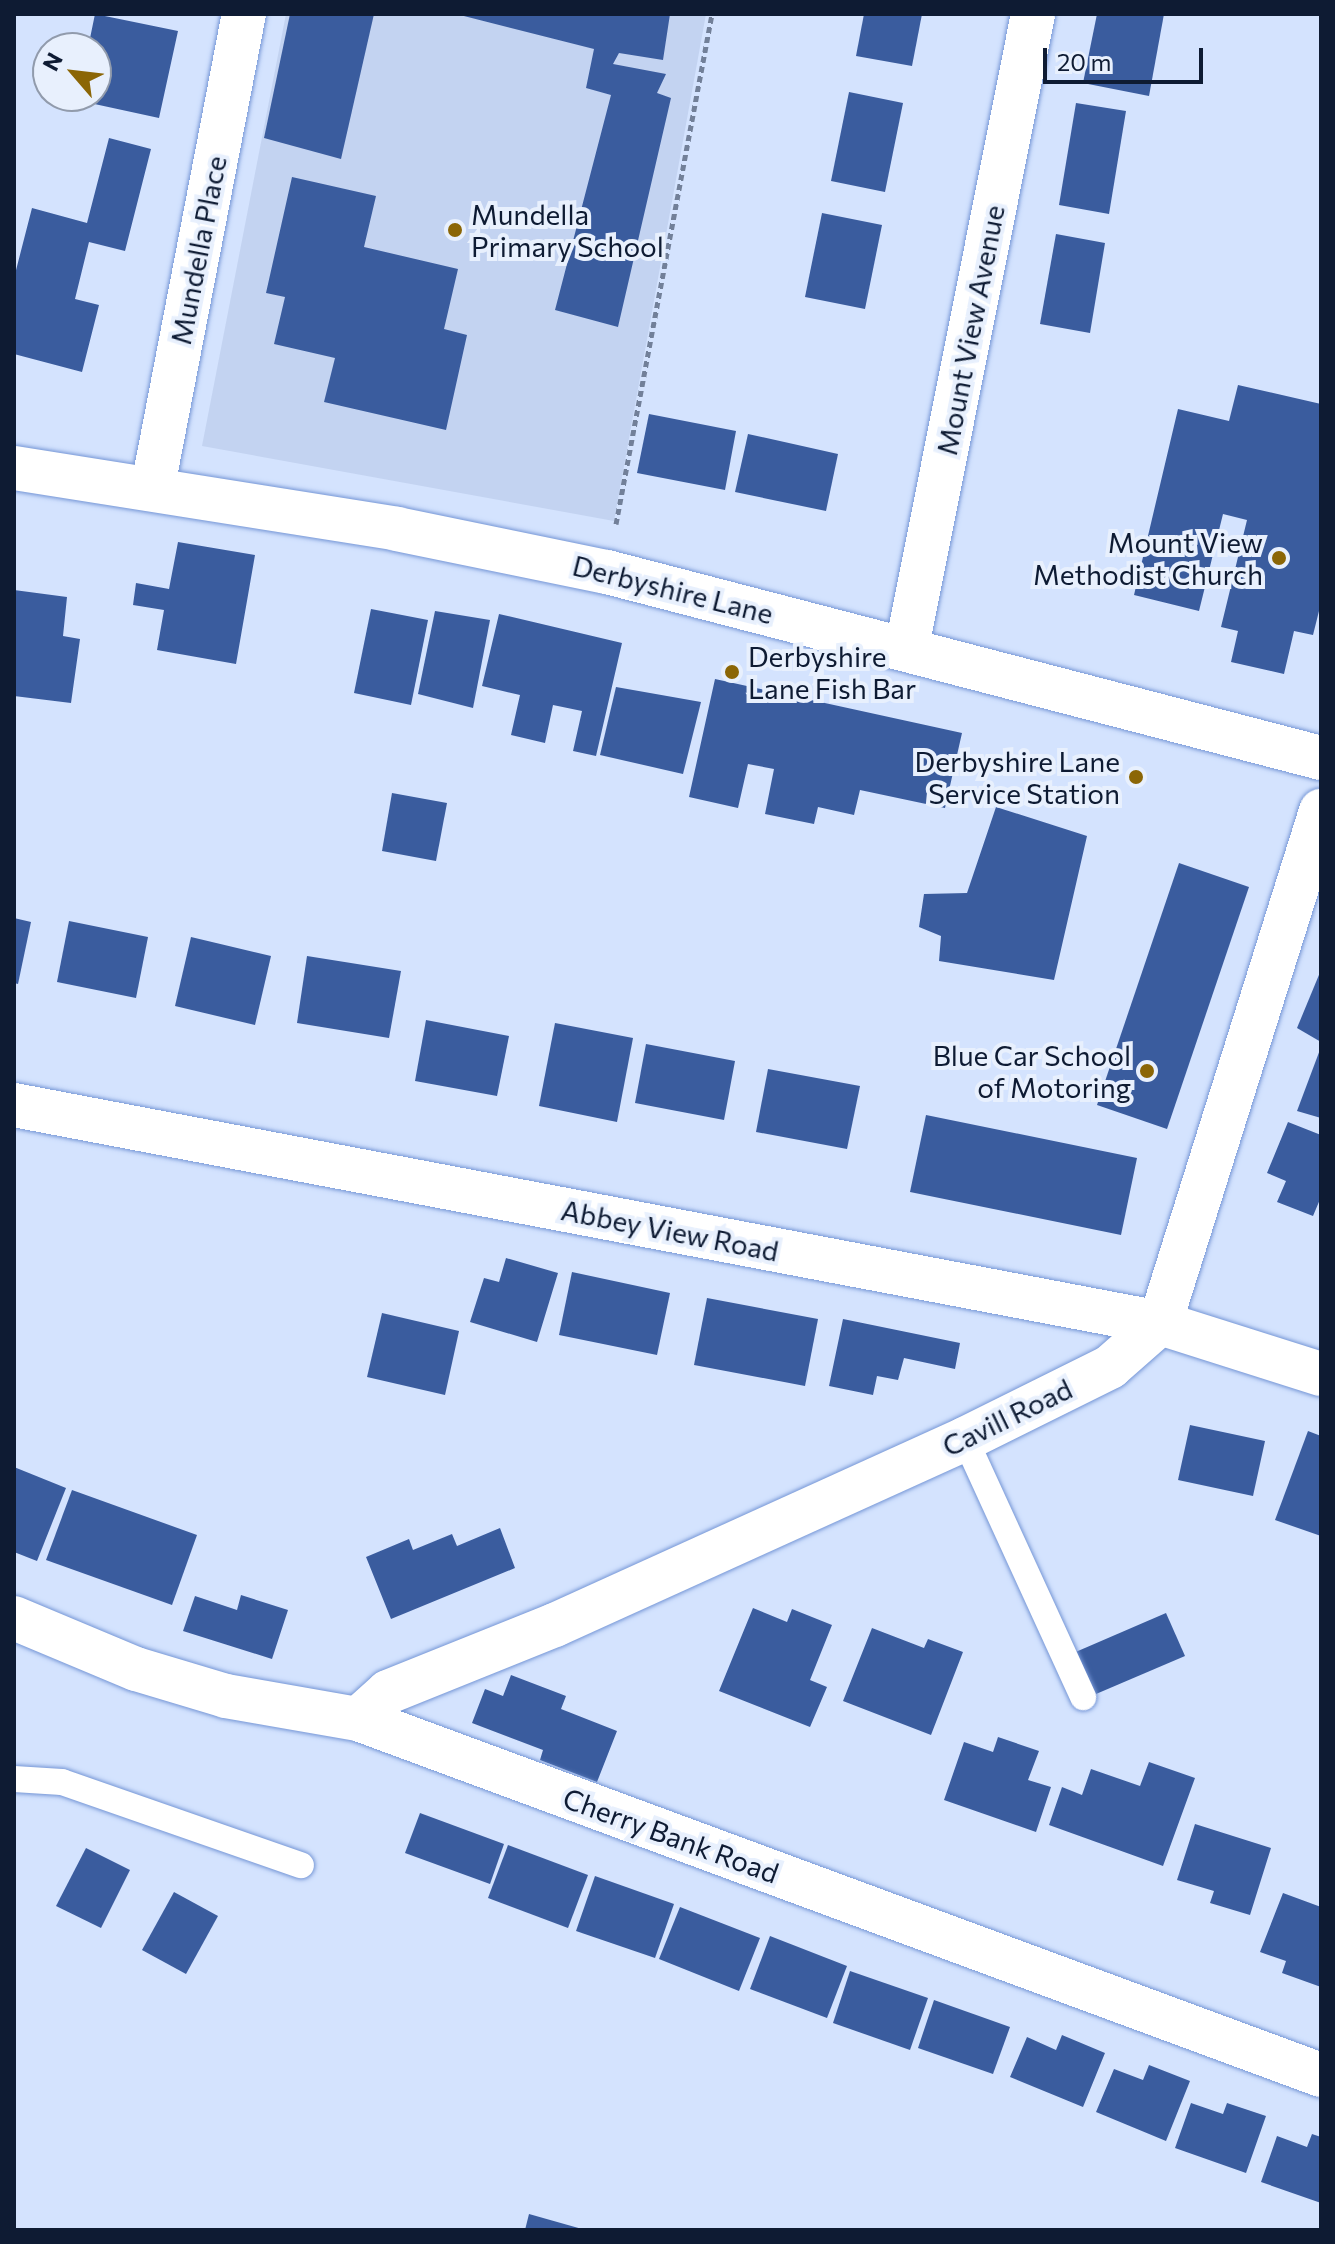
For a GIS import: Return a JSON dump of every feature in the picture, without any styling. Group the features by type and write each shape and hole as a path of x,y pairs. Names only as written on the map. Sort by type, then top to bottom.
{"street":[{"name":"Mundella Place","path":"153,486 244,14"},
{"name":"Mount View Avenue","path":"907,647 1033,14"},
{"name":"Derbyshire Lane","path":"14,468 153,486 472,543 607,572 907,647 1321,758"},
{"path":"1160,1323 1321,811"},
{"name":"Abbey View Road","path":"14,1105 1160,1323 1321,1374"},
{"name":"Cavill Road","path":"358,1719 388,1692 555,1625 965,1439 1110,1367 1160,1323"},
{"name":"Cherry Bank Road","path":"14,1618 136,1669 211,1691 358,1719 1321,2075"}],"lane":[{"path":"965,1439 1083,1697"},
{"path":"14,1779 62,1782 301,1865"}],"path":[{"path":"607,572 712,14"}],"shaded area":[{"name":"Mundella Primary School","path":"286,14 706,14 614,521 202,446"}],"building":[{"path":"95,14 178,31 159,118 112,108 112,32 91,32"},
{"path":"290,14 374,14 341,159 264,138"},
{"path":"456,14 670,14 663,60 619,53 613,64 666,74 657,93 671,98 618,327 555,310 611,95 586,88 594,49"},
{"path":"864,14 922,14 912,66 856,56"},
{"path":"1097,14 1164,14 1149,96 1083,83"},
{"path":"849,92 903,103 885,192 831,181"},
{"path":"1076,103 1126,111 1109,214 1059,205"},
{"path":"109,138 151,149 125,251 89,242 75,299 99,305 82,372 14,354 14,278 32,208 87,223"},
{"path":"292,177 376,196 364,247 458,269 444,329 467,335 446,430 324,402 335,358 274,344 285,297 266,293"},
{"path":"822,213 882,225 865,309 805,297"},
{"path":"1056,234 1105,243 1090,333 1040,324"},
{"name":"Mount View Methodist Church","path":"1238,385 1321,404 1321,603 1313,635 1294,631 1284,674 1231,662 1238,631 1221,627 1247,520 1223,514 1199,611 1134,595 1178,409 1229,421"},
{"path":"649,414 736,431 725,490 637,473"},
{"path":"748,434 838,454 826,511 735,492"},
{"path":"178,542 255,555 236,664 157,650 164,610 133,605 136,583 169,589"},
{"path":"14,590 67,597 63,636 80,639 71,703 14,696"},
{"path":"371,609 428,620 411,705 354,693"},
{"path":"435,611 490,620 473,708 418,694"},
{"path":"499,614 622,643 596,756 573,751 582,711 553,705 545,743 511,735 520,695 482,686"},
{"path":"715,679 962,733 945,808 860,790 854,815 818,807 814,824 765,814 774,769 748,764 738,808 689,797"},
{"path":"616,687 701,702 683,774 600,755"},
{"path":"392,793 447,803 436,861 382,851"},
{"path":"996,807 1087,836 1054,980 939,961 941,936 919,927 924,894 967,893"},
{"path":"1179,863 1249,887 1167,1129 1097,1105"},
{"path":"14,918 31,922 18,984 14,983"},
{"path":"69,921 148,937 136,998 57,982"},
{"path":"191,937 271,956 255,1025 175,1006"},
{"path":"307,956 401,971 389,1038 297,1023"},
{"path":"1321,970 1321,1042 1297,1028"},
{"path":"426,1020 509,1036 497,1096 415,1081"},
{"path":"555,1023 633,1038 617,1122 539,1106"},
{"path":"646,1044 735,1061 724,1120 635,1103"},
{"path":"1321,1047 1321,1118 1297,1111"},
{"path":"768,1069 860,1086 847,1149 756,1132"},
{"path":"926,1115 1137,1158 1121,1235 910,1192"},
{"path":"1288,1122 1321,1135 1321,1197 1313,1216 1277,1202 1286,1181 1267,1173"},
{"path":"506,1258 558,1273 537,1342 470,1322 484,1278 499,1282"},
{"path":"572,1272 670,1293 657,1355 559,1335"},
{"path":"707,1298 818,1319 805,1386 694,1365"},
{"path":"382,1313 459,1331 445,1395 367,1377"},
{"path":"843,1319 960,1343 955,1369 904,1358 898,1380 877,1376 873,1395 829,1386"},
{"path":"1190,1425 1265,1441 1253,1496 1178,1480"},
{"path":"1308,1431 1321,1436 1321,1536 1275,1520"},
{"path":"14,1467 66,1488 37,1561 14,1552"},
{"path":"72,1490 197,1535 172,1605 46,1560"},
{"path":"500,1528 515,1568 391,1619 366,1557 409,1539 413,1550 452,1534 457,1546"},
{"path":"241,1595 288,1610 272,1659 183,1631 195,1596 237,1610"},
{"path":"753,1608 787,1622 792,1609 832,1625 810,1680 827,1687 810,1727 719,1691"},
{"path":"1166,1613 1185,1656 1089,1697 1071,1654"},
{"path":"872,1628 924,1648 928,1639 963,1652 931,1735 843,1701"},
{"path":"511,1675 566,1696 561,1709 617,1731 597,1782 540,1760 543,1750 472,1723 485,1689 503,1696"},
{"path":"998,1737 1039,1751 1028,1780 1051,1787 1036,1832 944,1800 964,1742 993,1752"},
{"path":"1149,1762 1195,1778 1163,1866 1049,1825 1062,1787 1082,1795 1091,1769 1140,1786"},
{"path":"420,1813 504,1844 490,1884 405,1853"},
{"path":"1195,1824 1271,1848 1250,1915 1210,1903 1214,1891 1177,1880"},
{"path":"508,1845 588,1875 568,1928 488,1898"},
{"path":"86,1848 130,1870 101,1928 56,1906"},
{"path":"595,1876 674,1904 655,1958 576,1931"},
{"path":"174,1892 218,1916 186,1974 142,1950"},
{"path":"1283,1893 1321,1907 1321,1987 1282,1973 1286,1961 1260,1952"},
{"path":"680,1907 760,1938 739,1991 659,1959"},
{"path":"770,1936 847,1966 827,2018 750,1989"},
{"path":"850,1971 928,1998 910,2050 833,2023"},
{"path":"934,2000 1010,2027 993,2074 918,2048"},
{"path":"1062,2035 1105,2053 1083,2107 1010,2077 1027,2037 1056,2050"},
{"path":"1149,2065 1190,2081 1166,2141 1096,2112 1114,2069 1143,2080"},
{"path":"1191,2103 1223,2114 1227,2103 1266,2116 1246,2173 1175,2148"},
{"path":"1312,2134 1321,2137 1321,2203 1261,2182 1277,2136 1307,2147"},
{"path":"529,2214 582,2229 582,2230 525,2230"}],"place":[{"name":"Mundella Primary School","path":"455,230"},
{"name":"Mount View Methodist Church","path":"1279,558"},
{"name":"Derbyshire Lane Fish Bar","path":"732,672"},
{"name":"Derbyshire Lane Service Station","path":"1136,777"},
{"name":"Blue Car School of Motoring","path":"1147,1071"}]}
